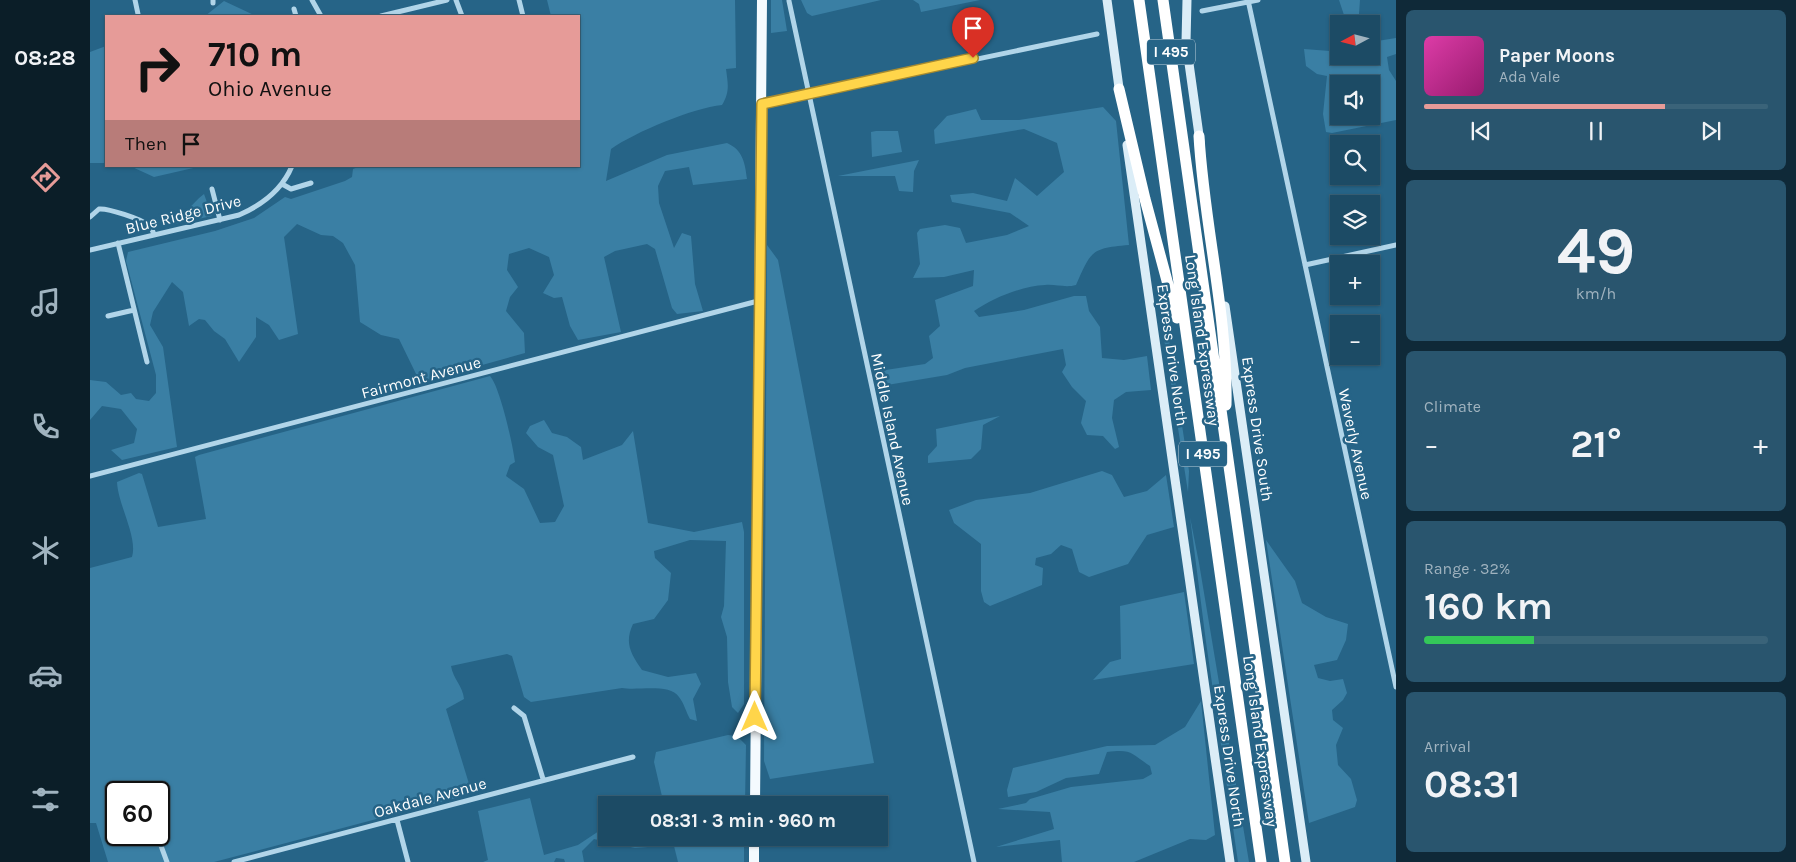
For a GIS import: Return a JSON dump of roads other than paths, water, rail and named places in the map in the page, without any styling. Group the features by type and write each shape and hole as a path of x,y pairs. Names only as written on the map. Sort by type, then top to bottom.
{"highway":[{"name":"Long Island Expressway","path":"1139,0 1261,862"},
{"name":"Long Island Expressway","path":"1164,0 1285,862"},
{"path":"1120,89 1143,191 1172,296 1196,400"},
{"path":"1199,136 1201,173 1223,349 1226,387 1225,440"}],"main road":[{"path":"755,796 762,0"},
{"name":"Express Drive North","path":"1106,0 1230,862"},
{"name":"Express Drive South","path":"1187,0 1186,42 1306,862"},
{"path":"754,846 754,862"}],"street":[{"path":"136,0 138,14"},
{"path":"421,0 423,7"},
{"path":"390,15 408,13 447,0"},
{"path":"456,0 462,15"},
{"path":"519,0 523,15"},
{"path":"1202,11 1258,0"},
{"path":"315,1 322,15"},
{"name":"Middle Island Avenue","path":"789,1 974,862"},
{"name":"Waverly Avenue","path":"1248,1 1396,687"},
{"path":"294,9 296,15"},
{"path":"762,104 1097,34"},
{"name":"Blue Ridge Drive","path":"90,250 220,220 256,207 282,184 291,167"},
{"path":"282,184 291,188 311,183"},
{"path":"212,189 220,220"},
{"path":"90,216 99,209 107,209 144,222 152,229 154,235"},
{"path":"118,243 147,362"},
{"path":"1305,265 1396,245"},
{"name":"Fairmont Avenue","path":"90,476 758,301"},
{"path":"108,316 134,310"},
{"path":"1389,654 1396,653"},
{"path":"514,708 524,716 543,779"},
{"name":"Oakdale Avenue","path":"234,862 397,820 543,779 633,757"},
{"path":"397,820 408,862"},
{"path":"161,846 167,862"}]}
